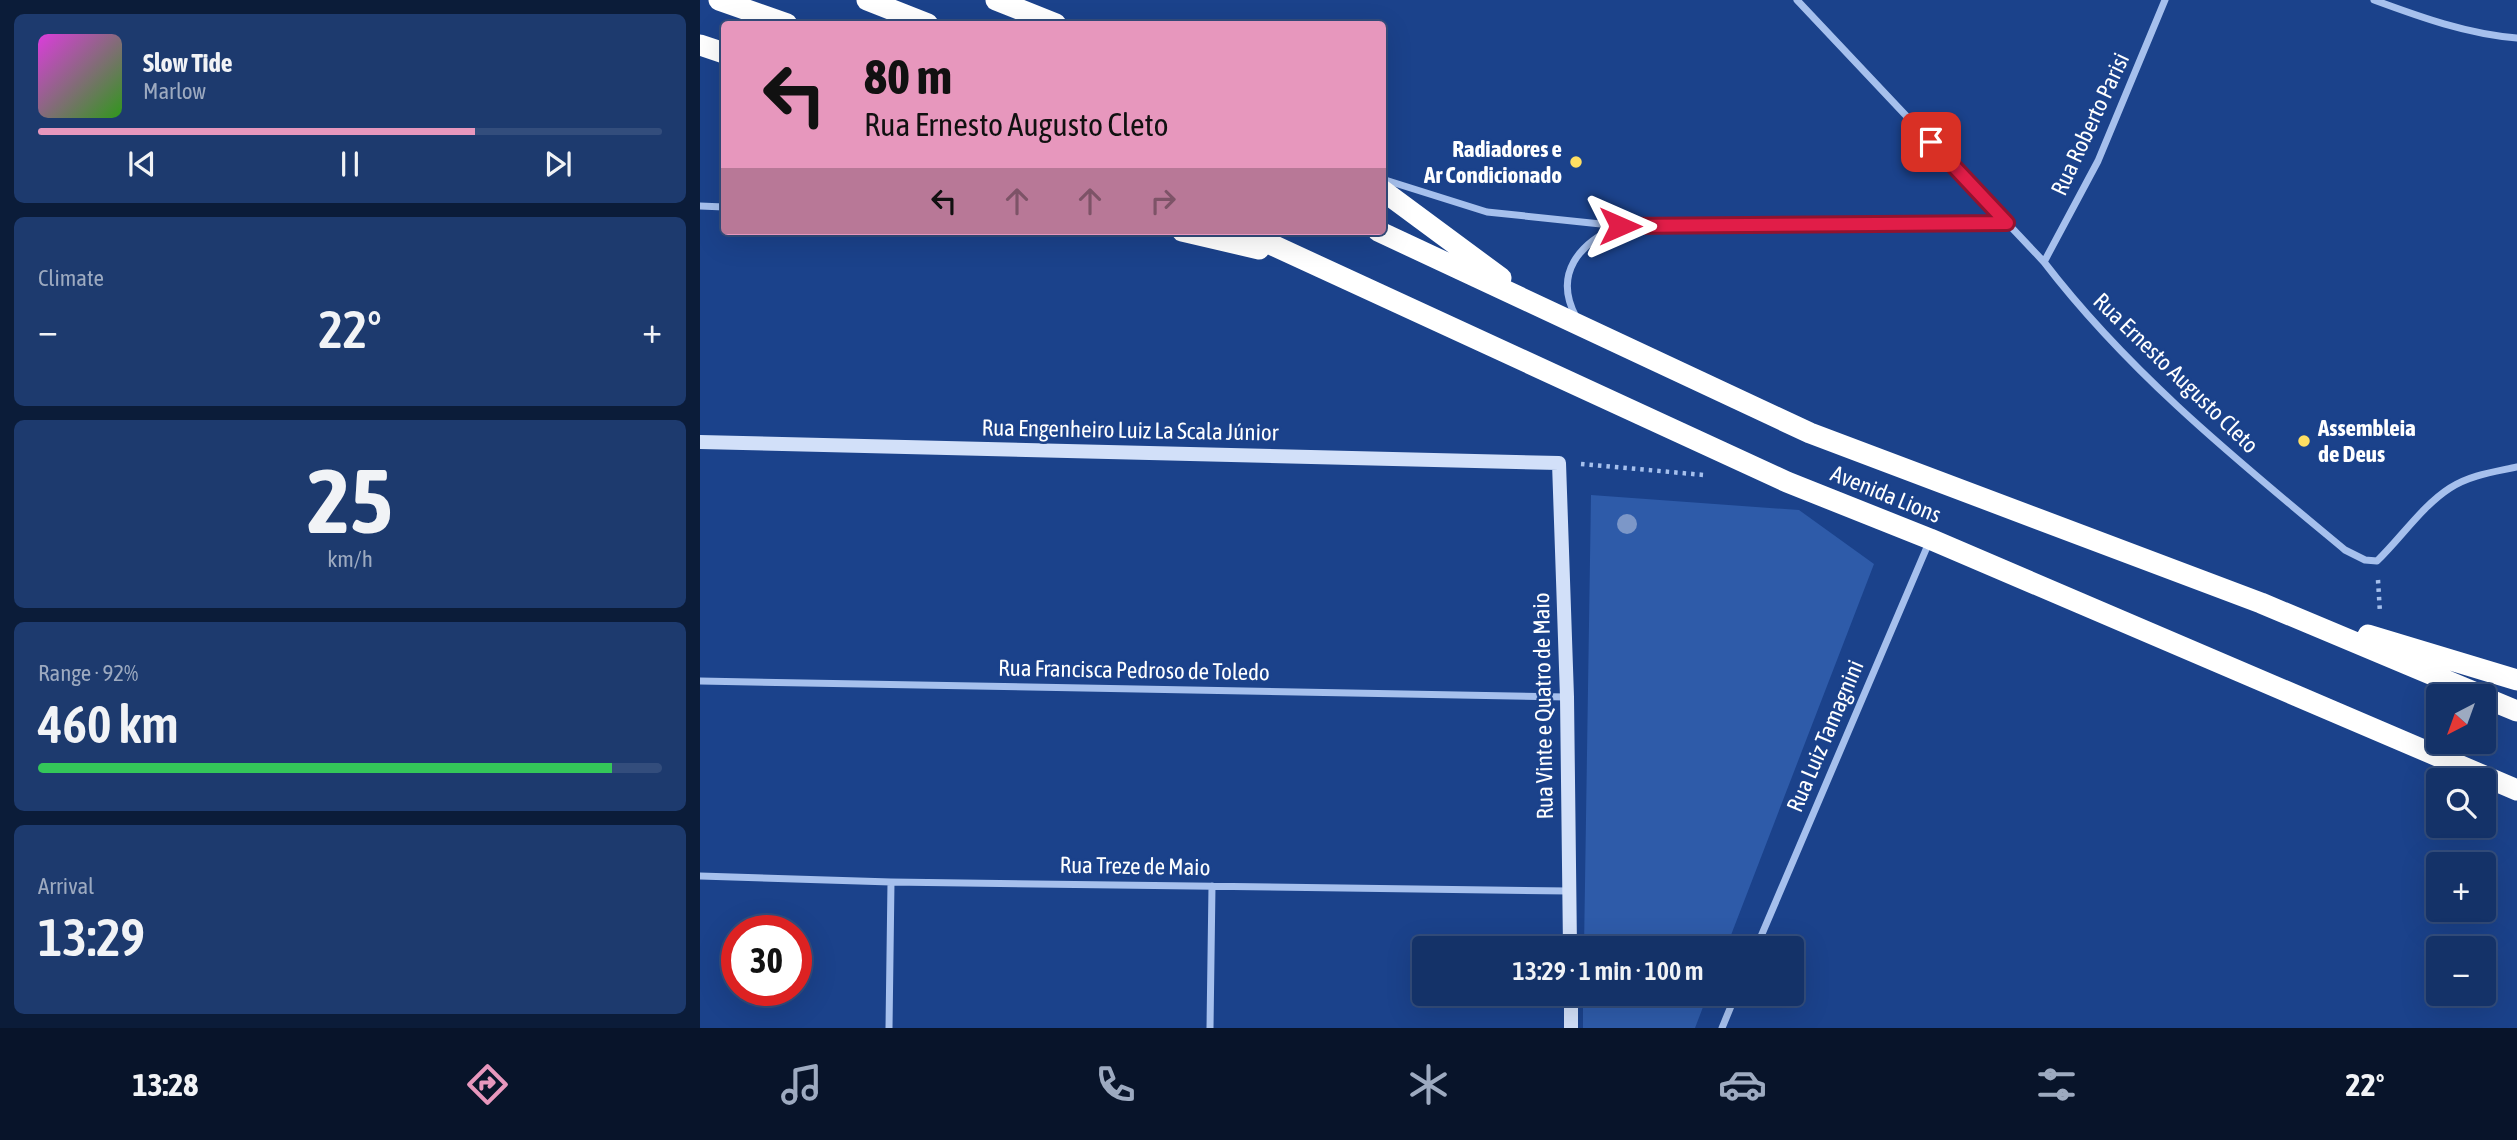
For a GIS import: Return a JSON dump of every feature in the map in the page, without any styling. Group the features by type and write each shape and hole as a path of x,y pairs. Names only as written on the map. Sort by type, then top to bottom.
{"highway":[{"path":"719,0 778,21"},
{"path":"867,0 920,21"},
{"path":"996,0 1048,21"},
{"path":"700,45 721,52"},
{"path":"1386,193 1533,302"},
{"path":"1200,235 1299,257"},
{"name":"Avenida Lions","path":"1251,235 1774,477 1930,540 2517,790"},
{"name":"Avenida Lions","path":"1386,235 1810,433 2261,603 2454,684"},
{"path":"2261,603 2517,680"},
{"name":"Avenida Lions","path":"2496,702 2517,711"}],"street":[{"name":"Rua Ernesto Augusto Cleto","path":"1797,0 2043,262 2113,344 2222,448 2345,550 2365,560 2377,561"},
{"name":"Rua Roberto Parisi","path":"2043,262 2098,160 2165,0"},
{"path":"2374,0 2426,20 2517,38"},
{"path":"1386,180 1488,212 1620,226 2007,223"},
{"path":"700,206 721,206"},
{"path":"1580,324 1566,292 1569,271 1589,242 1620,226"},
{"name":"Rua Engenheiro Luiz La Scala Júnior","path":"700,442 1559,463"},
{"name":"Rua Vinte e Quatro de Maio","path":"1559,463 1567,697 1570,936"},
{"path":"2377,561 2449,489 2481,475 2517,467"},
{"name":"Rua Luiz Tamagnini","path":"1761,936 1930,540"},
{"name":"Rua Francisca Pedroso de Toledo","path":"700,681 1567,697"},
{"name":"Rua Treze de Maio","path":"700,876 891,882 1569,891"},
{"path":"889,1028 891,882"},
{"path":"1210,1028 1212,886"},
{"path":"1571,1006 1571,1028"},
{"path":"1722,1028 1731,1006"}],"path":[{"path":"1559,463 1707,475"},
{"path":"2377,561 2381,639"}],"shaded area":[{"path":"1591,495 1799,510 1874,564 1731,936 1584,936"},
{"path":"1583,1006 1703,1006 1695,1028 1583,1028"}],"place":[{"name":"Radiadores e Ar Condicionado","path":"1576,162"},
{"name":"Assembleia de Deus","path":"2304,441"}],"route":[{"path":"1620,226 2007,223 1931,142"}]}
